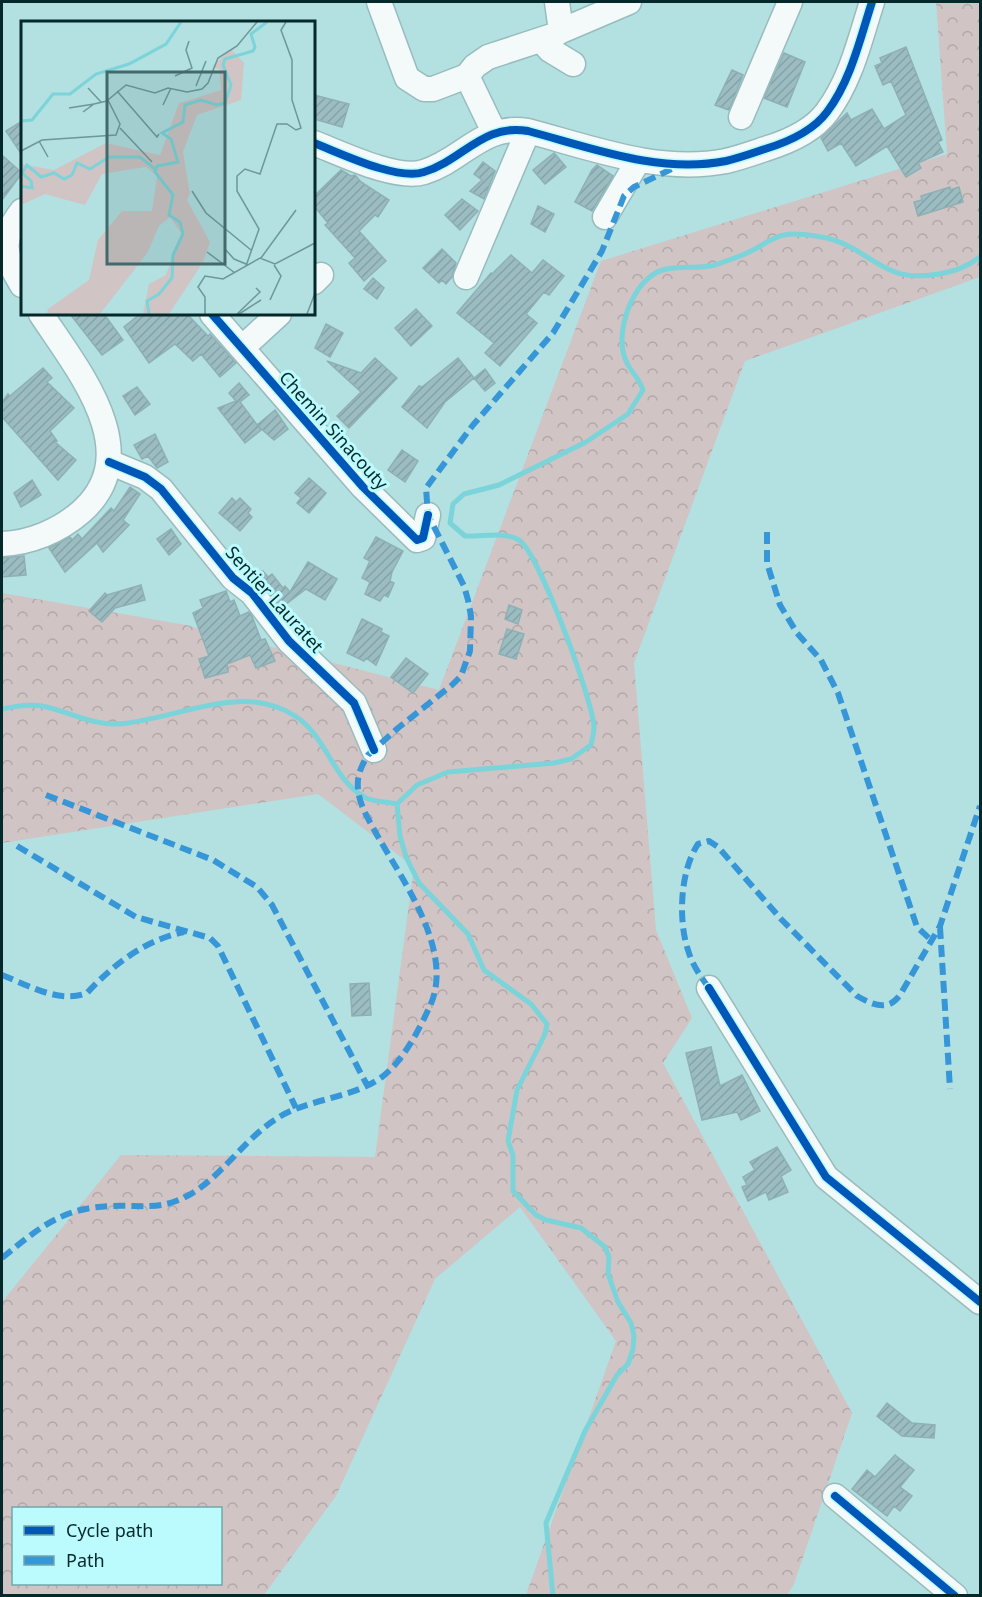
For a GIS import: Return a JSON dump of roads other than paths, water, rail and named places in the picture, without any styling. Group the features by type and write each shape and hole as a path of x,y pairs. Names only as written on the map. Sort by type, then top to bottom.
{"street":[{"path":"379,2 415,95 467,76 475,66 488,57 551,36 629,2"},
{"path":"557,2 550,50 573,64"},
{"path":"741,117 789,2"},
{"path":"315,143 402,173 424,172 494,132 511,129 528,130 638,161 682,163 725,161 785,143 812,127 826,113 848,75 872,2"},
{"path":"467,76 494,132"},
{"path":"466,277 528,130"},
{"path":"605,217 638,161"},
{"path":"21,212 4,231 2,242 4,254 21,283"},
{"path":"2,544 24,543 70,522 96,499 106,478 109,462 107,436 90,389 42,315"},
{"name":"Chemin Sinacouty","path":"213,315 363,487 417,540 423,538 428,515"},
{"path":"242,348 278,315"},
{"name":"Sentier Lauratet","path":"109,462 145,477 161,489 233,578 252,593 289,641 354,703 374,750"},
{"path":"708,987 826,1177 981,1302"},
{"path":"834,1496 955,1596"}],"waterway":[{"path":"553,1596 546,1523 585,1431 617,1375 628,1364 634,1336 631,1323 618,1302 608,1274 609,1257 605,1247 581,1228 546,1220 536,1215 513,1191 513,1155 508,1141 517,1090 545,1034 547,1024 531,1004 484,970 468,934 419,883 406,857 400,836 397,804 417,785 448,772 554,763 571,759 591,745 594,727 585,689 564,629 528,551 519,540 513,537 465,536 450,523 453,504 464,494 499,485 586,442 628,414 643,390 627,363 623,351 624,323 634,296 652,275 663,270 714,265 744,254 775,238 792,234 838,241 876,263 902,274 919,276 945,273 966,266 980,257"},
{"path":"2,709 42,706 89,720 118,724 231,702 253,702 274,706 295,716 306,725 354,790 366,798 397,804"}]}
